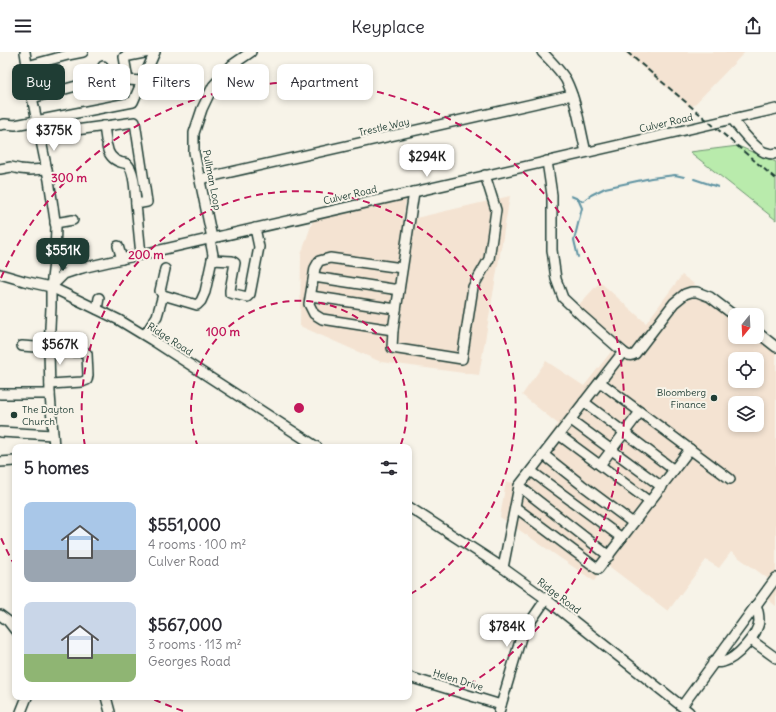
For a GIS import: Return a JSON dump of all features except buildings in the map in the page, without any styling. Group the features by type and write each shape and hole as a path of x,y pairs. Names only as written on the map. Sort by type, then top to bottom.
{"street":[{"path":"25,52 27,64"},
{"path":"34,64 82,52"},
{"path":"138,81 128,80 124,57 149,52"},
{"path":"150,64 155,52"},
{"name":"Pullman Loop","path":"163,295 196,305 201,301 205,292 213,255 194,152 194,133 212,86 232,65 251,52"},
{"path":"542,52 565,79 572,95 586,152"},
{"path":"0,125 15,125 133,102 138,90"},
{"name":"Trestle Way","path":"200,179 572,95"},
{"path":"32,100 56,227 55,254 51,287 49,350 50,394 54,444"},
{"name":"Culver Road","path":"51,287 64,274 82,268 776,109"},
{"path":"732,119 755,145 765,152 776,153"},
{"path":"39,135 135,122 147,202 136,204"},
{"path":"104,126 108,152 113,159 126,164 133,176 140,255"},
{"path":"548,161 552,195 552,250 556,279 563,298 623,352 631,356 635,354 674,303 685,294 697,292 710,297 728,311"},
{"path":"0,169 11,167 30,170 46,169"},
{"path":"414,192 393,330 392,348 462,359 473,288 489,259 496,210 485,175"},
{"path":"55,223 73,220"},
{"path":"212,260 232,261 235,263 230,293 247,297 250,294 259,247 254,228"},
{"path":"118,246 122,259"},
{"path":"55,254 63,263 82,268"},
{"path":"393,330 322,319 314,314 309,304 315,268 319,261 330,258 402,268"},
{"path":"145,335 157,316 163,295 160,291 165,270"},
{"name":"Ridge Road","path":"0,274 14,274 24,281 51,287 119,320 145,335 312,444"},
{"path":"314,277 399,290"},
{"path":"311,296 396,309"},
{"path":"97,309 99,298"},
{"path":"764,338 776,347"},
{"path":"22,346 49,350 85,352 87,354 87,380 82,382 50,384"},
{"path":"503,568 519,486 623,352"},
{"path":"600,382 730,479"},
{"path":"0,394 50,394"},
{"path":"584,402 674,470"},
{"path":"600,465 640,412"},
{"path":"571,420 662,487"},
{"path":"0,432 53,436"},
{"path":"559,435 650,502"},
{"path":"515,507 598,569 690,449"},
{"path":"544,454 582,485 633,523"},
{"path":"0,462 12,461"},
{"path":"531,471 622,538"},
{"path":"519,486 609,556"},
{"name":"Ridge Road","path":"412,509 503,568 546,599 690,712"},
{"path":"682,706 776,578"},
{"path":"500,709 522,634 546,599"},
{"path":"714,662 723,662 734,657 750,640 758,629 759,620 756,605"},
{"path":"0,615 12,626"},
{"path":"750,640 776,658"},
{"name":"Helen Drive","path":"412,678 500,709"},
{"path":"21,712 26,700"},
{"path":"107,700 110,712"}],"shaded area":[{"path":"624,52 745,52 691,108"},
{"path":"407,193 403,221 510,196 479,375 381,362 300,326 301,255 315,214"},
{"path":"682,275 728,309 728,344 764,344 764,340 776,344 776,606 761,594 770,580 731,552 719,568 706,560 668,611 606,564 594,581 500,517 506,482 518,483 558,424 522,395 546,361 584,386 614,348 574,310 600,282 646,323"}],"green space":[{"path":"738,146 776,162 776,220 690,152"}],"waterway":[{"path":"571,196 583,201 605,188 651,178 675,175 684,177"},
{"path":"694,179 718,187"},
{"path":"578,199 582,208 574,240 578,257"}],"railway":[{"path":"627,52 776,179"}],"place":[{"name":"Bloomberg Finance","path":"714,398"},
{"name":"The Dayton Church","path":"14,415"}]}
